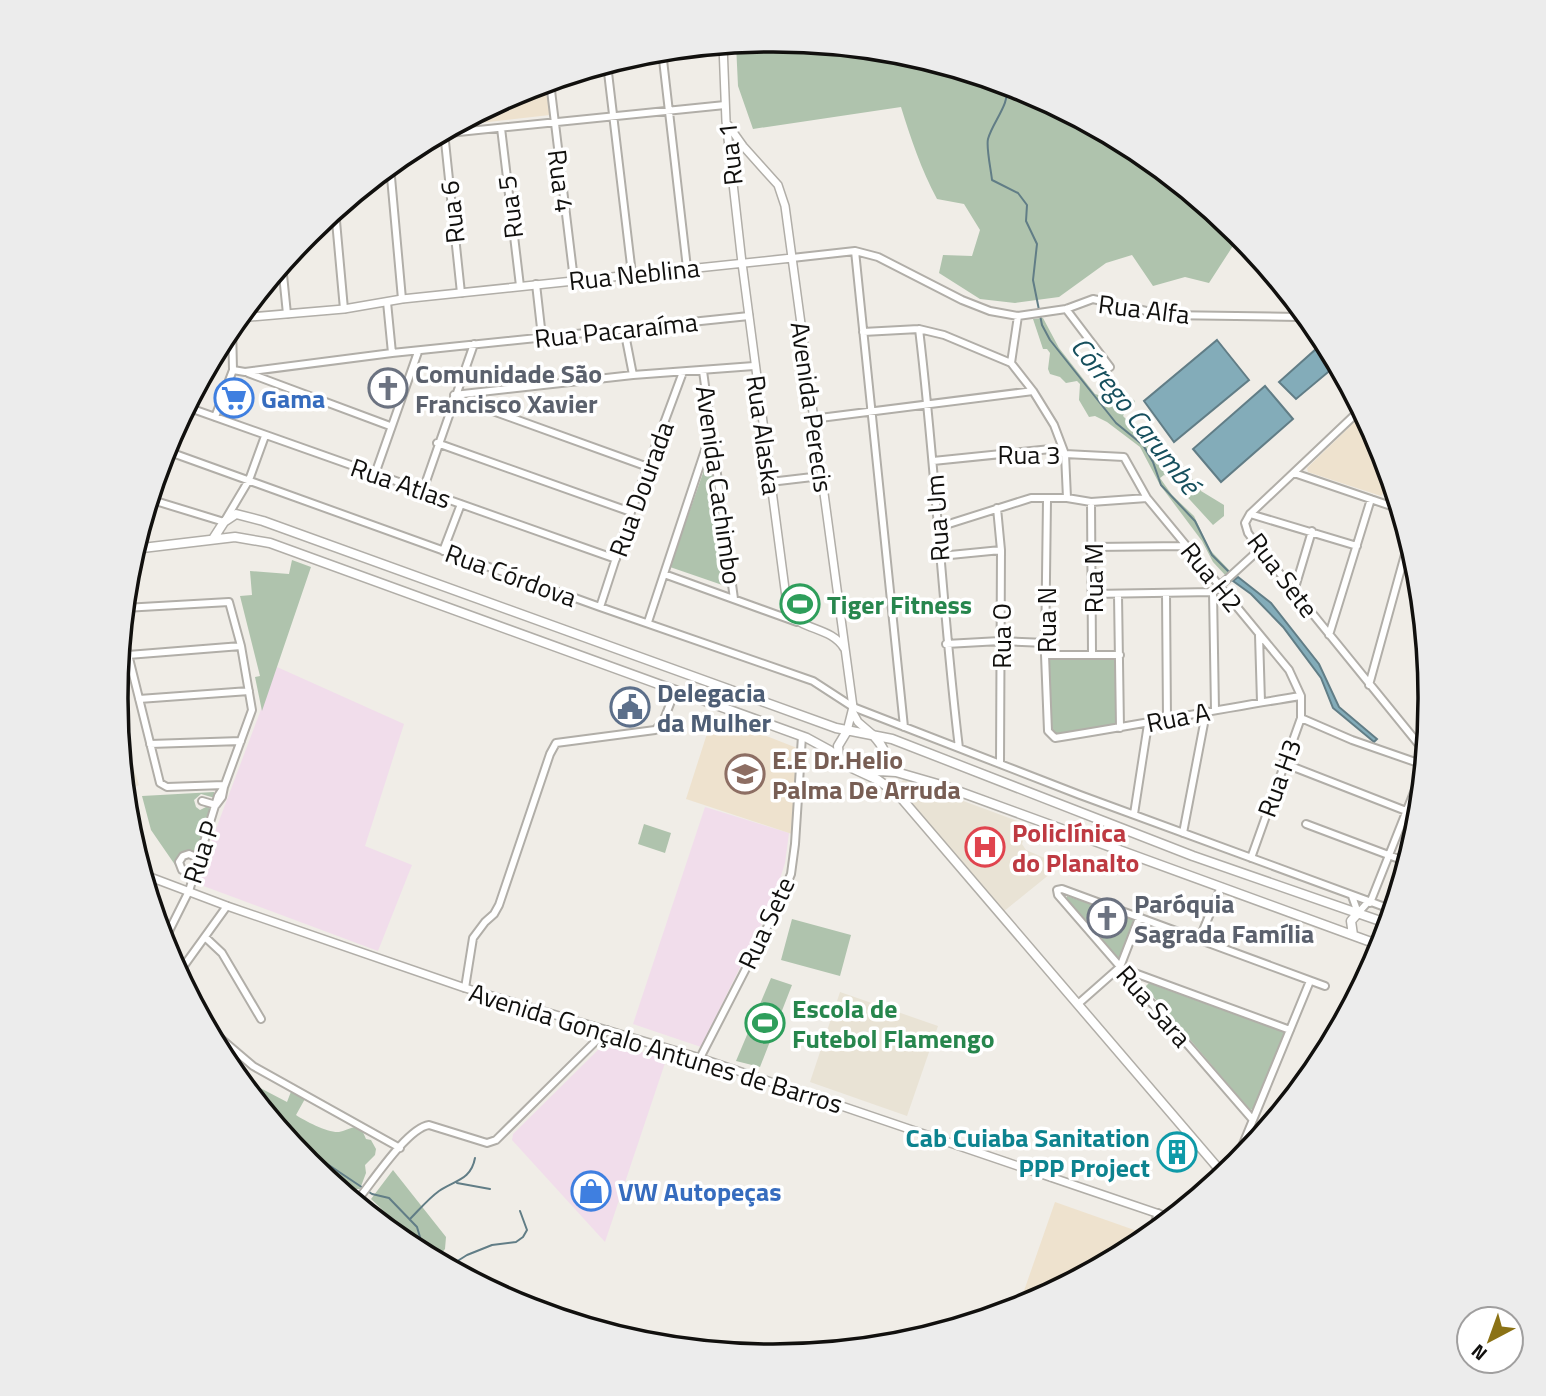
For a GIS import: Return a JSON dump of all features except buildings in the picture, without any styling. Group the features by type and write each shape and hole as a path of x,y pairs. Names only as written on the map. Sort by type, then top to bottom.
{"main road":[{"path":"213,538 224,522 239,513 847,731 892,739 1194,856 1378,920"},
{"path":"224,522 234,537"},
{"path":"145,547 234,537 271,543 802,736 899,795"},
{"path":"839,758 838,746 847,731"},
{"path":"873,735 886,754 879,771"},
{"path":"879,771 1216,1166"},
{"path":"865,774 879,771 900,773 941,785 1370,942"},
{"path":"1353,935 1351,921 1358,913"}],"street":[{"name":"Rua 1","path":"723,55 726,121 742,262"},
{"path":"663,62 687,268"},
{"path":"608,74 632,274"},
{"name":"Rua 4","path":"551,93 574,281"},
{"path":"465,131 725,105"},
{"name":"Avenida Perecis","path":"726,121 743,146 778,185 785,206 853,710 847,731"},
{"name":"Rua 5","path":"501,128 520,286"},
{"name":"Rua 6","path":"443,143 461,293"},
{"path":"391,178 402,299"},
{"path":"336,223 344,309"},
{"path":"855,251 904,727"},
{"name":"Rua Neblina","path":"252,317 344,309 402,299 855,251 878,257 962,300 990,311 1018,316"},
{"name":"Rua Alaska","path":"742,262 788,608 798,622"},
{"path":"283,278 287,314"},
{"path":"536,285 542,337"},
{"name":"Rua Alfa","path":"1018,316 1034,316 1066,309 1093,299 1164,315 1294,317"},
{"path":"387,302 392,353"},
{"path":"1066,309 1110,367"},
{"name":"Rua Pacaraíma","path":"233,370 245,372 392,353 749,316"},
{"path":"1011,363 1018,316"},
{"path":"624,329 633,376"},
{"path":"863,332 919,329 944,335 1011,363 1033,391 1054,425 1065,453 1067,498"},
{"name":"Rua Um","path":"919,329 933,461 946,644 959,748"},
{"path":"423,490 437,443 474,344"},
{"path":"215,417 233,370 232,345"},
{"path":"375,474 418,352"},
{"path":"454,396 754,366"},
{"name":"Avenida Cachimbo","path":"703,371 734,599"},
{"path":"245,372 390,426"},
{"name":"Rua Dourada","path":"600,607 631,512 683,372"},
{"path":"812,419 1033,391"},
{"path":"454,396 648,467"},
{"name":"Rua Atlas","path":"196,410 616,559"},
{"name":"Rua Sete","path":"1353,416 1250,514 1245,523 1248,533 1260,549 1417,742"},
{"path":"648,622 712,428"},
{"path":"158,502 224,522 249,481 265,436"},
{"path":"437,443 631,512"},
{"name":"Rua 3","path":"933,461 1029,449 1124,457"},
{"name":"Rua Córdova","path":"176,454 813,681 853,710 1383,907"},
{"name":"Rua H2","path":"1124,457 1147,498 1289,670 1301,696"},
{"path":"1294,473 1389,505"},
{"path":"770,482 821,476"},
{"path":"936,528 1031,498 1067,498 1091,502 1147,498"},
{"path":"1329,635 1371,499"},
{"name":"Rua N","path":"1047,500 1045,655 1048,731 1055,738"},
{"name":"Rua M","path":"1091,502 1092,653"},
{"path":"443,551 461,504"},
{"name":"Rua O","path":"997,508 1002,550 1000,764"},
{"path":"1250,514 1357,546"},
{"path":"1294,591 1312,531"},
{"path":"1093,547 1187,546"},
{"path":"1093,594 1213,592 1260,549"},
{"path":"940,556 1002,550"},
{"path":"1369,685 1403,560"},
{"path":"664,574 833,635 844,648"},
{"path":"1213,592 1214,710"},
{"path":"1166,593 1167,720"},
{"path":"1118,595 1120,728"},
{"name":"Rua P","path":"134,607 229,602 241,646 252,710 222,797 216,804 189,891 170,926"},
{"path":"774,614 788,608"},
{"path":"833,635 842,630"},
{"path":"1259,635 1261,702"},
{"path":"946,644 1000,641 1045,643"},
{"path":"129,655 241,646"},
{"path":"1045,655 1120,654"},
{"path":"129,659 159,780 164,787 224,786"},
{"path":"139,699 249,691"},
{"path":"464,988 473,938 494,915 499,905 556,743 655,730 663,723 675,691"},
{"name":"Rua A","path":"1055,738 1301,696"},
{"name":"Rua H3","path":"1251,858 1301,718 1301,696"},
{"path":"853,710 858,722 873,735"},
{"path":"1183,833 1206,713"},
{"path":"1301,718 1414,768"},
{"path":"1133,814 1148,724"},
{"name":"Rua Sete","path":"700,1058 776,910 791,874 802,736"},
{"path":"150,744 241,741"},
{"path":"1283,763 1406,811"},
{"path":"202,801 216,804"},
{"path":"1352,896 1358,913 1370,903 1410,802"},
{"path":"1306,824 1398,859"},
{"path":"195,874 182,870 180,862 183,856 189,854 200,859"},
{"name":"Avenida Gonçalo Antunes de Barros","path":"153,878 464,988 700,1058 1158,1213"},
{"path":"1199,940 1221,887"},
{"name":"Rua Sara","path":"1139,918 1062,889 1057,891 1253,1120"},
{"path":"1370,903 1380,916"},
{"path":"185,964 227,906"},
{"path":"1078,1004 1120,967 1139,918 1325,986"},
{"path":"205,937 222,953 261,1019"},
{"path":"1120,967 1290,1030"},
{"path":"1246,1136 1310,981"},
{"path":"361,1195 415,1131 429,1125 487,1143 496,1140 607,1030"},
{"path":"229,1046 253,1066 400,1148"}],"shaded area":[{"path":"547,94 550,115 480,123"},
{"path":"1356,421 1384,492 1381,496 1308,472 1307,468"},
{"path":"277,667 404,724 365,846 412,865 378,951 198,884 202,866"},
{"name":"E.E Dr.Helio Palma De Arruda","path":"713,715 797,748 792,834 686,799"},
{"path":"131,760 139,785 134,788"},
{"name":"Policlínica do Planalto","path":"904,779 1028,825 1022,844 1026,850 1061,865 1003,912 896,788"},
{"path":"705,807 789,833 785,863 774,898 701,1047 633,1024"},
{"path":"840,992 938,1026 907,1116 810,1082"},
{"name":"VW Autopeças","path":"607,1041 666,1060 605,1242 512,1140 513,1134"},
{"path":"1055,1202 1137,1231 1096,1257 1023,1292"}],"green space":[{"path":"773,52 857,58 940,74 1020,102 1096,139 1166,186 1233,246 1209,283 1185,277 1153,286 1132,255 1106,263 1059,297 1015,303 980,299 939,273 943,255 972,256 980,230 964,204 937,199 917,154 901,107 753,129 738,86 736,54"},
{"path":"1043,318 1059,348 1095,394 1102,396 1116,386 1135,401 1133,408 1126,410 1123,416 1143,428 1168,467 1174,462 1183,466 1201,491 1224,505 1224,516 1213,525 1169,477 1164,475 1160,478 1172,495 1194,516 1210,550 1231,572 1226,576 1213,562 1202,541 1160,485 1140,447 1107,422 1095,416 1089,417 1079,400 1080,384 1077,381 1066,383 1060,377 1050,374 1050,353 1043,349 1033,319"},
{"path":"710,453 731,588 670,567"},
{"path":"292,560 311,567 262,711 255,677 260,676 240,596 252,595 250,571 289,574"},
{"path":"1048,656 1118,656 1118,726 1058,735 1052,730"},
{"path":"214,792 217,795 215,798 201,794 194,800 200,810 212,804 198,852 189,853 179,866 182,875 151,830 142,796"},
{"path":"644,824 671,833 665,853 638,844"},
{"path":"1067,896 1135,919 1120,959 1066,899"},
{"path":"792,919 851,935 840,976 781,960"},
{"name":"Escola de Futebol Flamengo","path":"771,978 792,985 760,1067 736,1061"},
{"path":"1149,983 1286,1033 1254,1109 1250,1110 1145,987"},
{"path":"258,1087 287,1102 292,1089 306,1097 296,1115 329,1131 339,1132 355,1127 362,1130 366,1139 371,1140 376,1149 375,1155 365,1165 366,1173 360,1189 354,1189 317,1154"},
{"path":"393,1170 446,1237 445,1249 442,1252 414,1235 371,1199"}],"water":[{"path":"1217,340 1249,380 1174,442 1144,401"},
{"path":"1316,349 1330,371 1296,399 1279,382"},
{"path":"1265,386 1293,419 1221,482 1193,449"},
{"path":"1238,577 1271,603 1319,664 1339,707 1377,739 1374,742 1333,708 1321,678 1283,627 1251,594 1233,581"}],"waterway":[{"name":"Córrego Carumbé","path":"1006,97 988,139 992,180 1018,193 1027,205 1026,221 1037,244 1033,280 1042,325 1050,340 1116,423 1143,445 1153,462 1161,485 1195,521 1212,555 1230,573"},
{"path":"410,1219 435,1194 462,1179 470,1171 475,1158"},
{"path":"328,1164 372,1194 389,1198 417,1227 421,1239"},
{"path":"457,1183 490,1189"},
{"path":"458,1261 492,1245 516,1242 523,1237 527,1230 520,1211"}],"place":[{"name":"Comunidade São Francisco Xavier","path":"388,388"},
{"name":"Gama","path":"234,398"},
{"name":"Tiger Fitness","path":"800,604"},
{"name":"Delegacia da Mulher","path":"630,707"},
{"name":"E.E Dr.Helio Palma De Arruda","path":"745,774"},
{"name":"Policlínica do Planalto","path":"985,847"},
{"name":"Paróquia Sagrada Família","path":"1107,918"},
{"name":"Escola de Futebol Flamengo","path":"765,1023"},
{"name":"Cab Cuiaba Sanitation PPP Project","path":"1177,1152"},
{"name":"VW Autopeças","path":"591,1191"}]}
